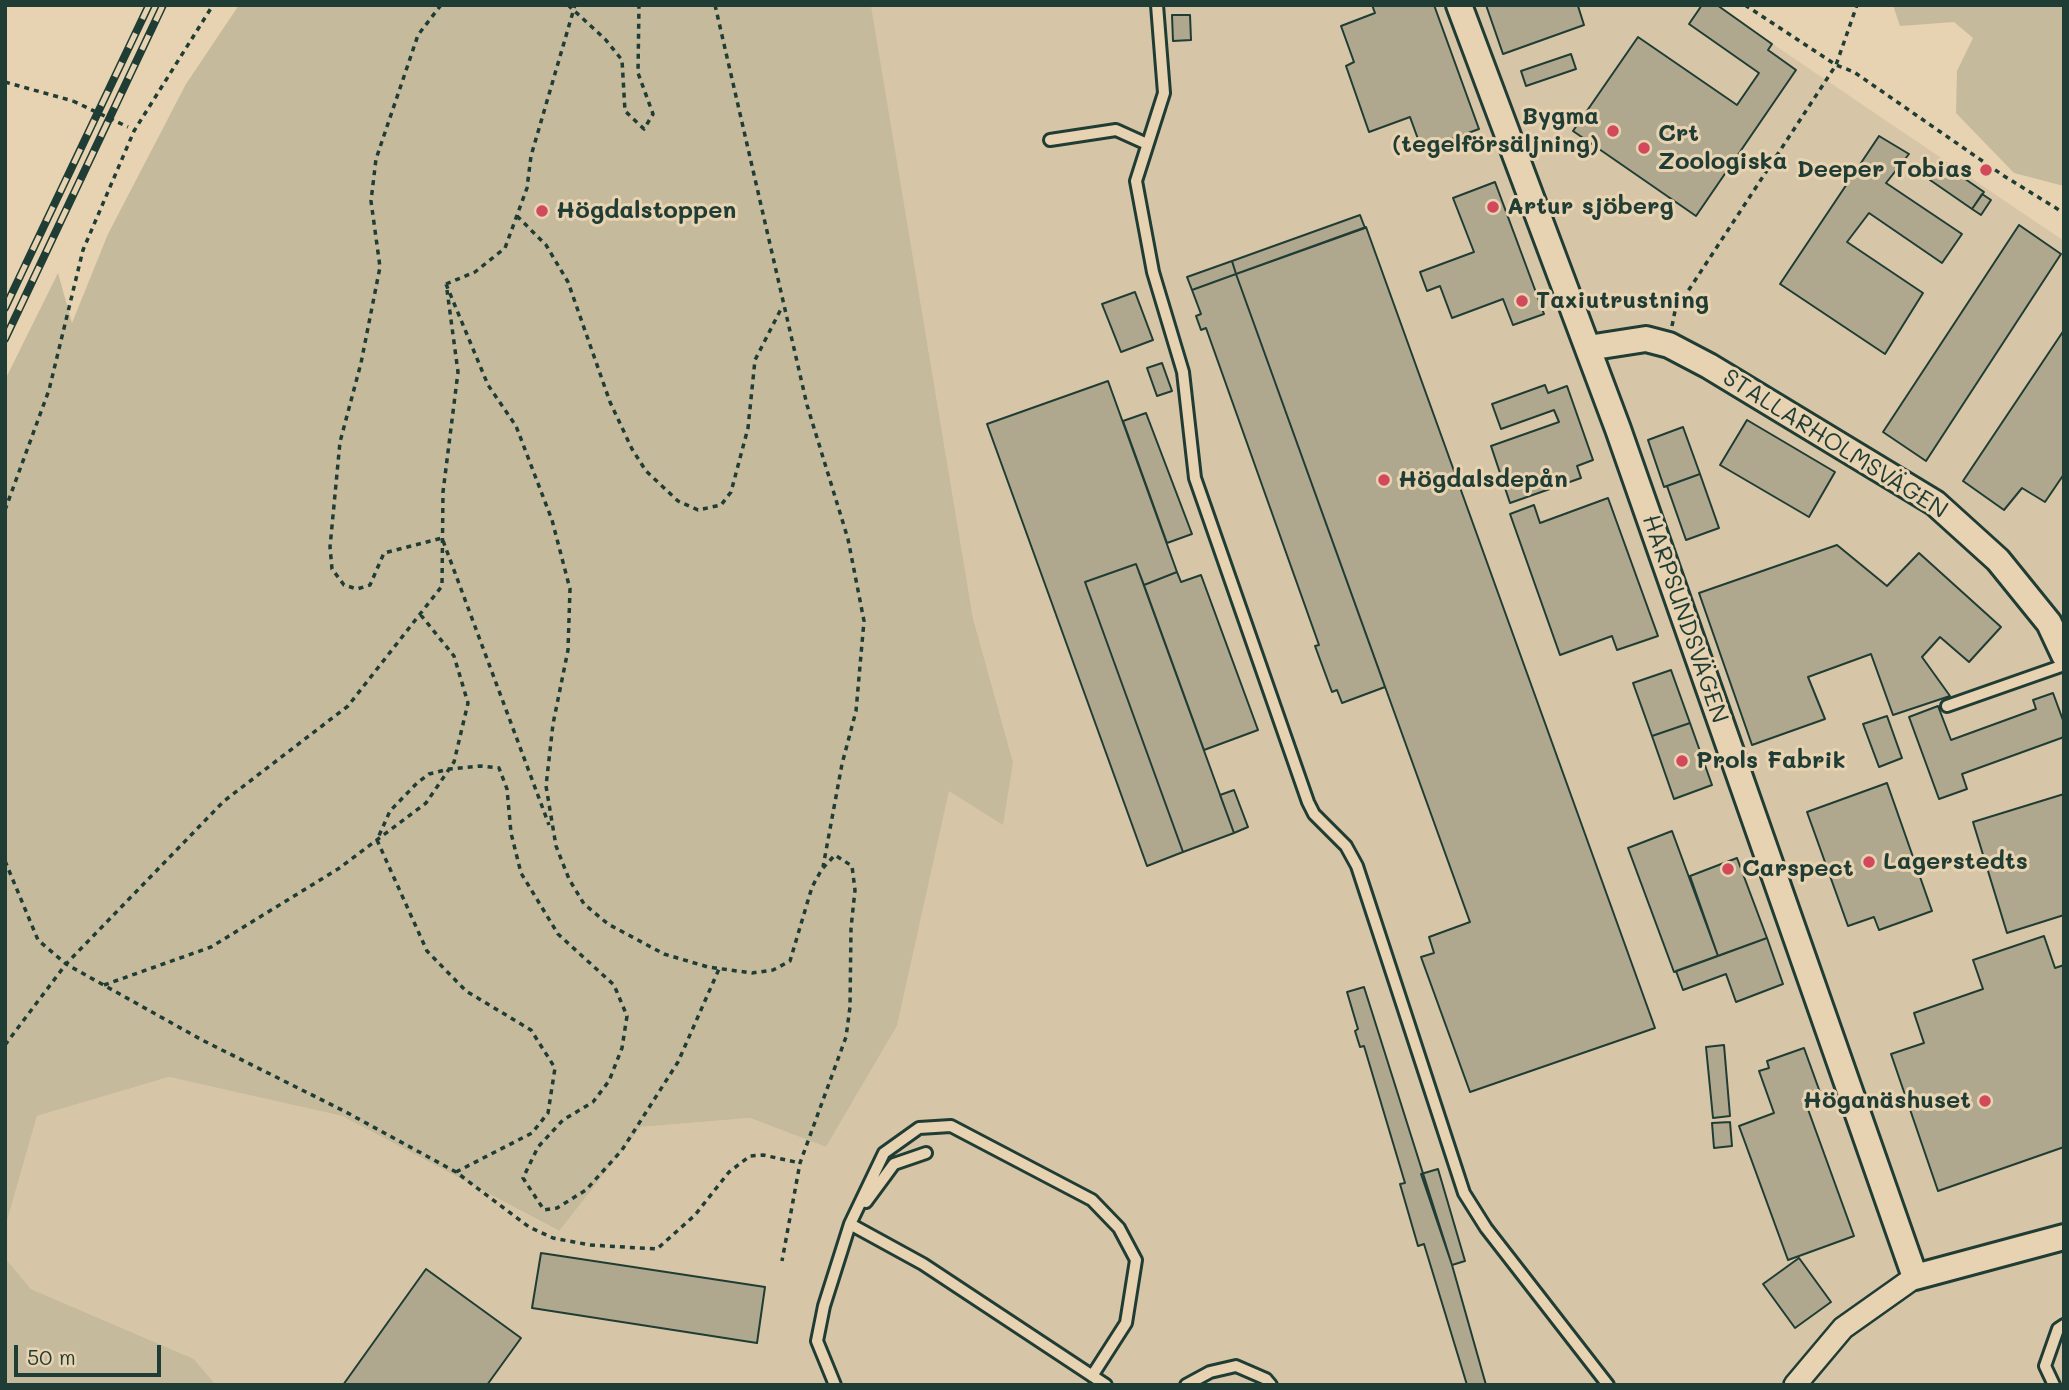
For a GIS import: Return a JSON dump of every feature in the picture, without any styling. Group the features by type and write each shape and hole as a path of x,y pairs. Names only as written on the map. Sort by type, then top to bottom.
{"street":[{"name":"HARPSUNDSVÄGEN","path":"1459,5 1588,348 1915,1277"},
{"name":"STALLARHOLMSVÄGEN","path":"1588,348 1646,339 1669,345 1709,366 1935,503 1998,560 2049,623 2064,655"},
{"path":"1795,1385 1843,1328 1915,1277 2064,1237"}],"lane":[{"path":"1157,5 1164,93 1136,181 1153,272 1183,372 1195,478 1308,802 1321,823 1353,856 1464,1193 1486,1228 1608,1385"},
{"path":"1050,140 1116,130 1147,144"},
{"path":"1947,706 2064,665"},
{"path":"835,1385 817,1342 824,1306 850,1224 884,1153 919,1128 951,1126 1092,1200 1119,1228 1136,1260 1126,1323 1092,1376"},
{"path":"850,1224 894,1164 926,1153"},
{"path":"850,1224 923,1264 1106,1385"},
{"path":"2054,1385 2045,1366 2058,1329 2064,1325"},
{"path":"1186,1385 1210,1372 1236,1366 1266,1379 1271,1385"}],"path":[{"path":"5,510 49,390 83,250 134,131 213,5"},
{"path":"441,5 418,35 376,159 371,201 380,267 361,363 340,442 330,547 332,569 344,585 357,589 370,585 384,554 442,538"},
{"path":"568,5 605,39 622,60 625,111 644,129 653,114 638,73 639,5"},
{"path":"446,285 475,272 505,248 517,216 575,5"},
{"path":"715,5 807,405 848,538 864,621 856,711 842,764 822,869"},
{"path":"1745,5 1836,65 1866,80 2004,177 2064,213"},
{"path":"1669,345 1675,311 1836,65 1857,5"},
{"path":"5,82 73,101 134,131"},
{"path":"517,216 546,245 568,282 610,402 639,460 646,471 678,501 698,510 721,505 731,492 748,428 755,360 783,305"},
{"path":"5,1045 66,964 224,801 348,706 442,586 443,492 458,372 446,285"},
{"path":"446,285 488,385 516,426 552,520 570,589 568,650 552,724 546,786 554,836"},
{"path":"442,538 569,879 579,896 608,924 664,954 719,969 752,973 773,970 790,961 812,887 822,869 835,855 852,866 855,890 851,928 850,1007 846,1037 800,1163 782,1261"},
{"path":"102,985 211,947 338,869 426,803 454,762 468,703 454,656 420,614"},
{"path":"456,1172 532,1133 548,1113 555,1068 531,1030 466,991 427,951 377,840 390,811 417,783 429,774 449,769 480,766 499,768 508,789 511,833 521,873 558,934 614,985 627,1016 622,1048 609,1081 593,1102 563,1120 538,1147 523,1178 544,1210 557,1208 586,1190 622,1150 678,1062 719,969"},
{"path":"5,862 38,940 66,964 456,1172 529,1227 553,1238 657,1250 695,1215 729,1172 750,1156 763,1155 800,1163"}],"shaded area":[{"path":"239,5 871,5 973,618 1013,762 1003,825 949,791 897,1026 826,1147 750,1118 641,1127 559,1231 342,1116 169,1077 37,1116 5,1228 5,380 58,273 72,323 108,234 186,84"},
{"path":"871,5 1715,5 2064,241 2064,1385 216,1385 194,1359 31,1289 5,1258 5,1228 37,1116 169,1077 342,1116 558,1231 641,1127 750,1118 826,1147 897,1026 949,790 1013,762 973,618"},
{"path":"1893,5 2064,5 2064,186 2014,173 1956,113 1957,71 1973,38 1954,22 1900,26"},
{"path":"5,1258 31,1289 194,1359 216,1385 5,1385"}],"building":[{"path":"1372,5 1434,5 1479,129 1422,150 1410,117 1369,132 1346,66 1354,62 1341,26 1375,13"},
{"path":"1486,5 1581,5 1578,6 1584,25 1503,54"},
{"path":"1702,5 1717,5 1772,44 1768,50 1796,70 1696,216 1573,131 1638,37 1737,105 1759,73 1689,24"},
{"path":"1172,15 1190,15 1191,40 1173,41"},
{"path":"1571,54 1576,69 1526,86 1521,71"},
{"path":"1879,136 1909,154 1886,183 1962,234 1942,263 1869,213 1847,242 1923,293 1885,354 1780,284"},
{"path":"1942,163 1984,192 1972,209 1930,180"},
{"path":"1495,182 1544,314 1513,325 1503,299 1452,318 1440,286 1427,291 1420,272 1474,252 1453,198"},
{"path":"1982,194 1991,200 1981,215 1972,209"},
{"path":"1360,215 1365,228 1236,274 1232,261"},
{"path":"2019,225 2061,254 1926,461 1883,432"},
{"name":"Högdalsdepån","path":"1366,227 1655,1028 1470,1092 1421,957 1434,953 1429,937 1470,922 1236,274"},
{"path":"1232,261 1236,274 1192,290 1187,277"},
{"path":"1236,274 1385,687 1342,703 1337,690 1332,692 1315,646 1319,645 1206,328 1201,330 1196,316 1201,314 1192,290"},
{"path":"1135,292 1153,340 1121,352 1102,304"},
{"path":"2064,330 2064,474 2045,502 2022,488 2004,510 1963,481"},
{"path":"1162,363 1172,391 1157,396 1147,368"},
{"path":"1108,381 1177,572 1144,585 1136,564 1085,582 1183,852 1147,866 987,424"},
{"path":"1545,385 1548,393 1567,386 1593,460 1577,466 1581,478 1510,503 1491,446 1559,422 1554,410 1501,429 1492,404"},
{"path":"1146,413 1192,534 1167,543 1123,421"},
{"path":"1747,420 1835,472 1809,517 1720,465"},
{"path":"1683,427 1700,474 1664,487 1648,440"},
{"path":"1700,474 1719,528 1686,540 1667,486"},
{"path":"1608,498 1658,636 1617,650 1612,636 1560,655 1510,514 1534,505 1540,523"},
{"path":"1837,545 1887,586 1919,553 2001,627 1969,662 1940,637 1922,657 1950,696 1893,715 1871,654 1808,677 1825,719 1752,745 1699,593"},
{"path":"1136,564 1234,833 1183,852 1085,582"},
{"path":"1177,572 1181,582 1201,575 1258,730 1204,750 1144,585"},
{"path":"1671,670 1690,723 1652,736 1633,683"},
{"path":"2053,693 2064,723 2064,737 1962,774 1967,789 1939,799 1909,717 1938,706 1951,740 2036,709 2033,700"},
{"path":"1887,716 1902,758 1879,767 1863,724"},
{"name":"Prols Fabrik","path":"1690,723 1712,785 1674,799 1652,736"},
{"name":"Lagerstedts","path":"1887,783 1932,911 1879,930 1874,917 1848,926 1807,812"},
{"path":"1234,790 1248,827 1234,833 1220,795"},
{"path":"2064,794 2064,915 2007,933 1973,822"},
{"path":"1672,831 1718,956 1674,972 1628,848"},
{"path":"1737,858 1767,938 1718,956 1690,876"},
{"name":"Höganäshuset","path":"2044,936 2055,968 2064,965 2064,1147 1938,1191 1891,1054 1924,1043 1914,1013 1983,989 1973,960"},
{"path":"1767,938 1783,984 1736,1002 1726,974 1683,990 1676,971"},
{"path":"1364,987 1452,1265 1486,1385 1467,1385 1424,1244 1418,1246 1400,1184 1405,1183 1364,1046 1360,1047 1355,1031 1358,1029 1347,992"},
{"path":"1724,1045 1730,1116 1713,1118 1706,1047"},
{"path":"1804,1048 1821,1095 1805,1101 1854,1236 1788,1260 1739,1126 1774,1113 1759,1071 1769,1068 1767,1061"},
{"path":"1730,1122 1732,1146 1714,1148 1712,1123"},
{"path":"1438,1169 1465,1261 1452,1265 1421,1174"},
{"path":"541,1253 765,1287 757,1343 532,1308"},
{"path":"1799,1258 1831,1302 1795,1328 1763,1284"},
{"path":"426,1269 521,1338 487,1385 343,1385"}],"railway":[{"path":"5,308 149,5"},
{"path":"5,339 163,5"}],"place":[{"name":"Bygma (tegelförsäljning)","path":"1613,131"},
{"name":"Crt Zoologiska","path":"1644,148"},
{"name":"Deeper Tobias","path":"1986,170"},
{"name":"Artur sjöberg","path":"1493,207"},
{"name":"Högdalstoppen","path":"542,211"},
{"name":"Taxiutrustning","path":"1522,301"},
{"name":"Högdalsdepån","path":"1384,480"},
{"name":"Prols Fabrik","path":"1682,761"},
{"name":"Lagerstedts","path":"1869,862"},
{"name":"Carspect","path":"1728,869"},
{"name":"Höganäshuset","path":"1985,1101"}]}
